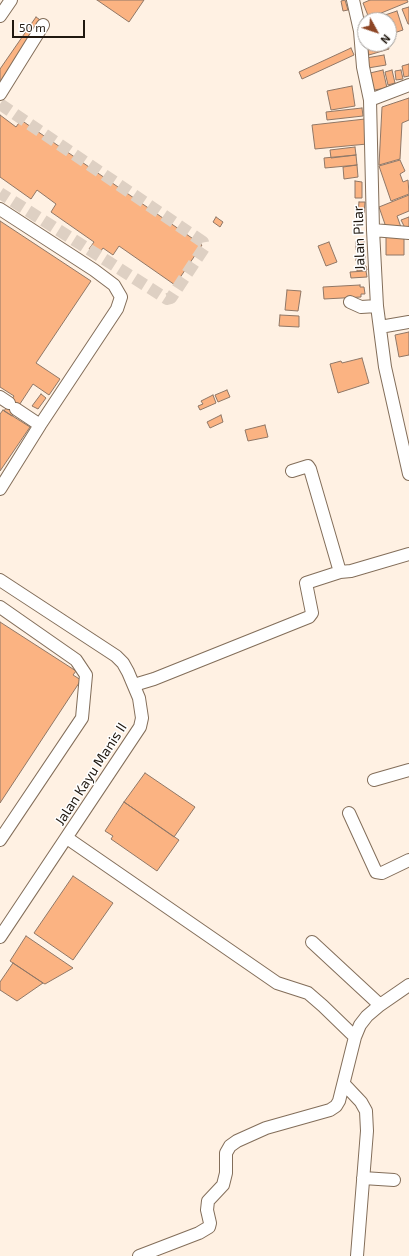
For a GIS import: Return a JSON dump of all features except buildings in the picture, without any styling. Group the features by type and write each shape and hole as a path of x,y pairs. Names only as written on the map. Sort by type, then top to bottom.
{"street":[{"path":"0,16 11,0"},
{"name":"Jalan Pilar","path":"354,0 360,31 361,52 370,100 373,230 380,327 385,368 409,474"},
{"path":"0,94 43,25"},
{"path":"370,100 409,85"},
{"path":"0,209 94,270 114,285 121,297 117,309 40,425 0,489"},
{"path":"373,230 409,234"},
{"path":"350,302 362,307 378,306"},
{"path":"380,327 409,322"},
{"path":"8,403 40,425"},
{"path":"292,471 308,466 310,468 340,572"},
{"path":"134,685 309,617 312,612 306,583 340,572 351,571 409,554"},
{"name":"Jalan Kayu Manis II","path":"0,580 116,656 123,663 134,685 139,698 142,718 140,727 0,937"},
{"path":"0,607 76,660 86,676 82,718 0,840"},
{"path":"374,780 409,770"},
{"path":"349,813 376,872 382,873 409,860"},
{"path":"67,838 277,983 308,993 355,1037"},
{"path":"312,942 380,1006"},
{"path":"139,1256 199,1233 209,1227 210,1223 207,1210 208,1201 222,1185 226,1173 226,1152 230,1146 237,1141 266,1128 330,1110 336,1106 344,1084 355,1037 360,1026 367,1016 409,985"},
{"path":"344,1084 361,1102 366,1111 367,1131 357,1256"},
{"path":"363,1178 394,1180"}],"tunnel":[{"path":"0,104 203,242 204,248 171,298 167,299 0,193"}]}
